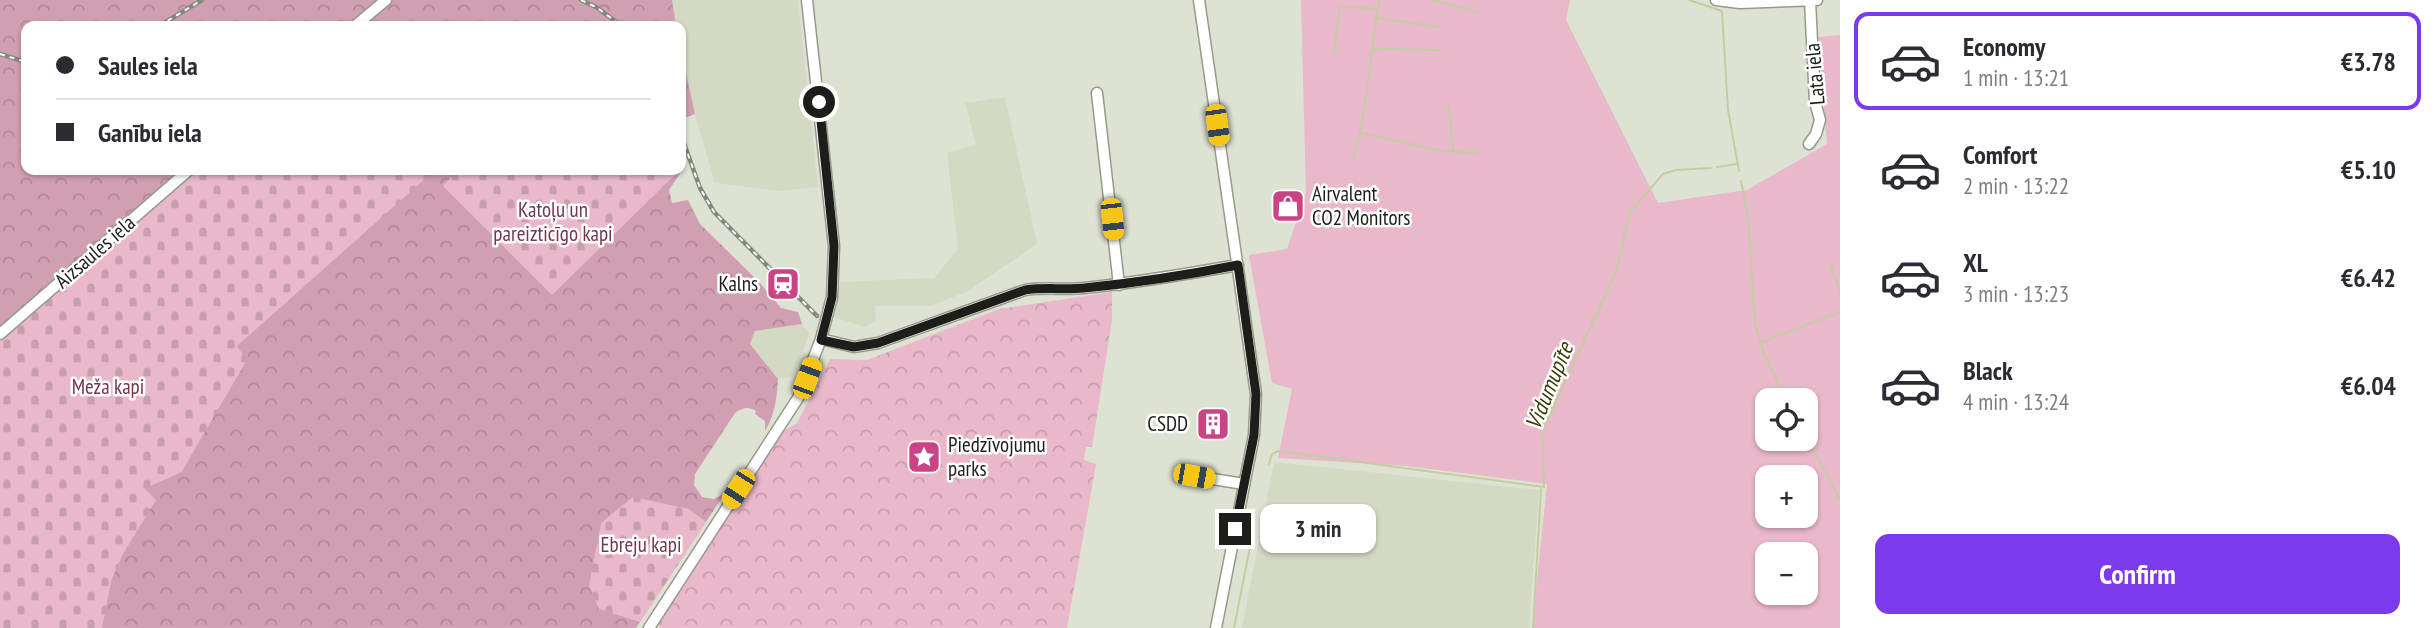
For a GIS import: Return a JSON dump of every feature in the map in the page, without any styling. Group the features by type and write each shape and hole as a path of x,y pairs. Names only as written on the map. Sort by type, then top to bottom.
{"street":[{"path":"361,21 385,0"},
{"path":"649,628 798,398 821,340 832,297 834,246 807,0"},
{"path":"1199,0 1256,394 1254,435 1216,628"},
{"path":"1716,0 1740,4 1817,0"},
{"name":"Lata iela","path":"1809,144 1816,134 1820,120 1815,102 1810,1"},
{"path":"1097,93 1119,285"},
{"name":"Aizsaules iela","path":"0,334 183,175"},
{"path":"821,340 854,347 878,343 1025,290 1119,285 1238,265"},
{"path":"1194,476 1244,484"}],"shaded area":[{"path":"672,0 798,0 818,187 781,191 715,183 688,92 686,21 675,21"},
{"path":"1005,97 1037,244 968,291 931,306 875,306 876,320 865,327 834,317 840,282 934,278 958,249 947,153 976,145 965,103"},
{"path":"802,324 810,333 792,377 778,379 750,344 755,331"},
{"path":"1274,462 1539,490 1529,628 1242,628"}],"green space":[{"path":"0,0 672,0 675,21 21,21 21,175 679,175 669,190 672,203 688,200 700,224 760,283 781,308 798,312 802,324 755,331 750,344 778,379 771,419 765,431 765,421 755,414 756,411 746,408 735,413 695,474 694,485 702,497 714,499 725,493 636,628 0,628"},
{"path":"1301,0 1570,0 1566,20 1658,203 1747,190 1827,144 1818,37 1840,35 1840,628 1532,628 1547,484 1407,466 1278,458 1292,389 1272,383 1249,255 1287,249 1306,193"},
{"path":"686,73 695,114 686,117"},
{"name":"Meža kapi","path":"190,175 429,175 237,346 247,360 182,471 145,489 156,500 123,554 111,581 102,628 0,628 0,340"},
{"name":"Katoļu un pareizticīgo kapi","path":"453,175 675,175 552,295 443,186"},
{"name":"Piedzīvojumu parks","path":"1112,292 1112,320 1092,447 1086,447 1084,460 1096,464 1067,628 660,628 658,623 780,433 797,423 830,359 867,360 999,309"},
{"name":"Ebreju kapi","path":"633,497 689,509 706,522 640,622 599,609 589,586 601,523"}],"waterway":[{"path":"1354,157 1362,124 1379,0"},
{"path":"1432,0 1477,12"},
{"name":"Vidumupīte","path":"1689,0 1722,11 1728,110 1739,171"},
{"path":"1334,54 1340,6 1376,9"},
{"path":"1378,18 1438,27"},
{"path":"1373,49 1441,50"},
{"path":"1449,107 1453,150"},
{"path":"1361,133 1443,151 1476,153"},
{"name":"Vidumupīte","path":"1717,167 1737,164"},
{"name":"Vidumupīte","path":"1269,464 1272,454 1278,451 1544,487 1542,432 1616,272 1630,212 1663,174 1676,170 1711,168"},
{"path":"1741,181 1748,217 1755,324 1764,354 1781,388"},
{"path":"1829,261 1840,292"},
{"path":"1762,342 1840,312"},
{"path":"1814,451 1840,500"},
{"path":"1533,628 1541,489"},
{"path":"1234,628 1251,542"}],"railway":[{"path":"167,21 202,0"},
{"path":"581,0 615,21"},
{"path":"0,54 21,60"},
{"path":"686,149 700,188 714,212 817,316"}],"place":[{"name":"Airvalent CO2 Monitors","path":"1288,206"},
{"name":"Kalns","path":"783,284"},
{"name":"CSDD","path":"1213,424"},
{"name":"Piedzīvojumu parks","path":"924,457"}],"route":[{"path":"819,102 834,246 832,297 821,340 854,347 878,343 1025,290 1119,285 1238,265 1256,394 1254,435 1235,529"}]}
